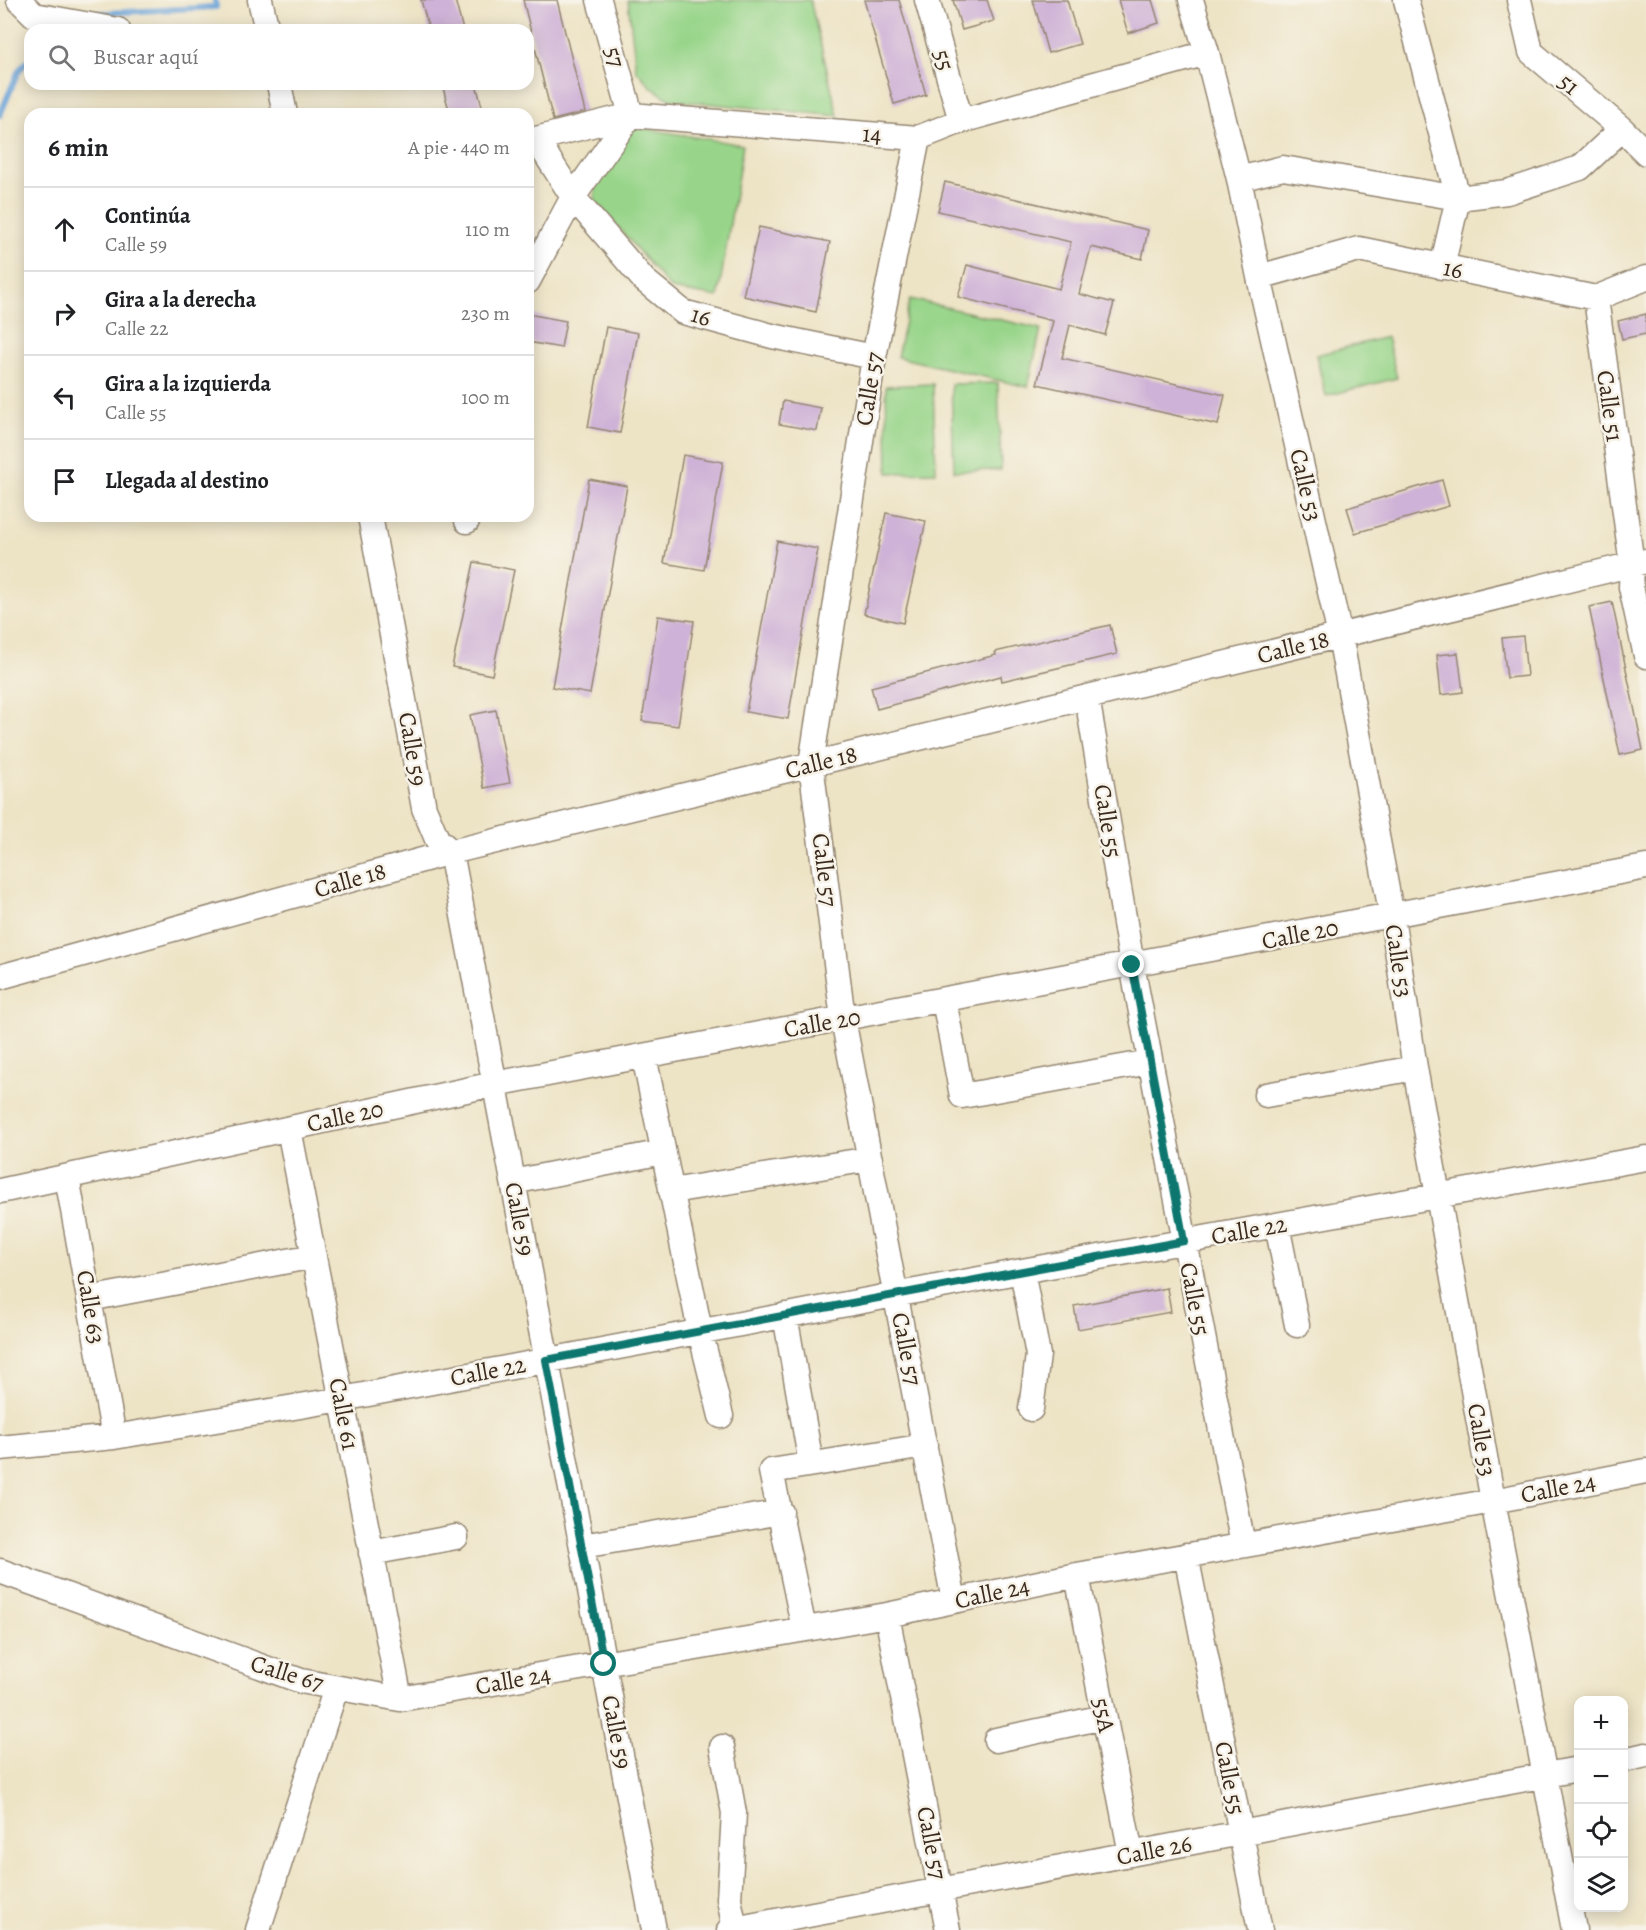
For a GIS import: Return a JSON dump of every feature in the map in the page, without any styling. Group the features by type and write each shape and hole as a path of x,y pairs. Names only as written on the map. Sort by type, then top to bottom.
{"street":[{"path":"19,0 34,15 84,24"},
{"path":"260,0 266,24"},
{"name":"57","path":"599,0 631,115"},
{"name":"55","path":"927,0 961,121"},
{"name":"Calle 53","path":"1191,0 1239,179 1340,636 1392,916 1415,1068 1438,1197 1574,1930"},
{"path":"1406,0 1458,198 1442,267"},
{"name":"51","path":"1520,0 1531,52 1622,129 1646,153"},
{"name":"14","path":"534,139 631,115 918,138 961,121 1207,53"},
{"path":"280,90 284,108"},
{"path":"534,270 573,197 631,115"},
{"path":"1239,179 1283,168 1458,198 1507,192 1580,168 1622,129"},
{"name":"Calle 57","path":"918,138 874,357 811,764 843,1019 954,1601"},
{"name":"16","path":"534,143 573,197 644,280 683,312 772,336 874,357"},
{"name":"16","path":"1259,277 1359,249 1596,298"},
{"path":"1596,298 1646,278"},
{"name":"Calle 51","path":"1596,298 1639,563 1631,587 1646,656"},
{"name":"Calle 59","path":"371,522 424,808 437,839 451,852 654,1930"},
{"name":"Calle 18","path":"0,977 451,852 1639,563"},
{"name":"Calle 55","path":"1087,697 1132,965 1243,1545"},
{"name":"Calle 20","path":"0,1191 494,1084 1646,867"},
{"path":"944,1000 962,1096 1150,1062"},
{"path":"644,1056 700,1331 721,1416"},
{"path":"1266,1095 1415,1068"},
{"name":"Calle 61","path":"289,1129 400,1699"},
{"path":"513,1182 663,1152"},
{"name":"Calle 22","path":"0,1448 114,1437 342,1399 897,1294 1646,1158"},
{"path":"671,1191 870,1159"},
{"name":"Calle 63","path":"67,1176 114,1437"},
{"path":"1277,1225 1297,1325"},
{"path":"89,1299 314,1256"},
{"path":"1022,1271 1038,1354 1031,1409"},
{"path":"785,1315 811,1464"},
{"path":"804,1629 771,1471 925,1446"},
{"name":"Calle 24","path":"336,1688 400,1699 887,1615 1077,1575 1493,1501 1646,1471"},
{"path":"582,1546 780,1512"},
{"path":"371,1553 456,1537"},
{"name":"Calle 55","path":"1186,1555 1260,1930"},
{"name":"Calle 67","path":"0,1571 301,1681 336,1688 258,1930"},
{"name":"55A","path":"1077,1575 1131,1854"},
{"name":"Calle 57","path":"887,1615 948,1930"},
{"path":"996,1740 1104,1718"},
{"path":"722,1747 734,1812 729,1899 732,1929"},
{"path":"1628,1759 1646,1755"},
{"name":"Calle 26","path":"732,1929 1574,1769"}],"green space":[{"path":"628,0 810,0 838,116 671,100 652,88 636,70"},
{"path":"636,127 743,145 718,297 671,289 595,200 595,176"},
{"path":"910,299 1041,329 1028,387 897,357"},
{"path":"1387,337 1397,378 1326,396 1316,355"},
{"path":"998,383 1001,470 954,471 951,384"},
{"path":"933,384 936,472 888,473 886,386"}],"building":[{"path":"421,0 455,0 461,24 427,24"},
{"path":"523,0 557,0 585,112 553,120 534,44 534,24 529,24"},
{"path":"864,0 899,0 926,95 894,104"},
{"path":"953,0 987,0 994,21 962,30"},
{"path":"1033,0 1067,0 1080,44 1048,53"},
{"path":"1118,0 1152,0 1159,23 1128,33"},
{"path":"444,90 478,90 482,108 448,108"},
{"path":"945,182 1148,230 1142,259 1091,247 1079,294 1114,303 1105,335 1070,325 1062,358 1225,395 1218,425 1037,384 1053,321 958,297 967,265 1059,289 1071,242 938,211"},
{"path":"759,227 830,242 816,312 743,296"},
{"path":"1646,314 1646,334 1622,339 1618,321"},
{"path":"534,315 566,321 561,348 534,343"},
{"path":"606,327 638,333 620,433 588,427"},
{"path":"783,401 821,408 817,431 779,424"},
{"path":"683,455 723,462 704,570 664,563"},
{"path":"589,479 627,486 590,694 552,687"},
{"path":"1442,480 1449,506 1355,533 1347,508"},
{"path":"886,513 926,521 903,623 864,614"},
{"path":"777,541 818,549 788,719 746,712"},
{"path":"474,562 514,570 492,675 452,667"},
{"path":"1612,602 1643,750 1620,755 1589,607"},
{"path":"658,616 694,621 678,726 642,721"},
{"path":"1110,625 1117,654 1002,681 1001,676 877,709 871,687 996,655 995,652"},
{"path":"1523,636 1527,676 1507,678 1502,638"},
{"path":"1458,653 1463,692 1441,695 1437,655"},
{"path":"496,710 510,783 484,788 470,715"},
{"path":"1167,1288 1171,1312 1078,1329 1074,1306"}],"waterway":[{"path":"89,14 216,7 215,0"},
{"path":"0,115 19,70 24,65"}],"route":[{"path":"604,1664 546,1360 1184,1241 1132,965"}]}
